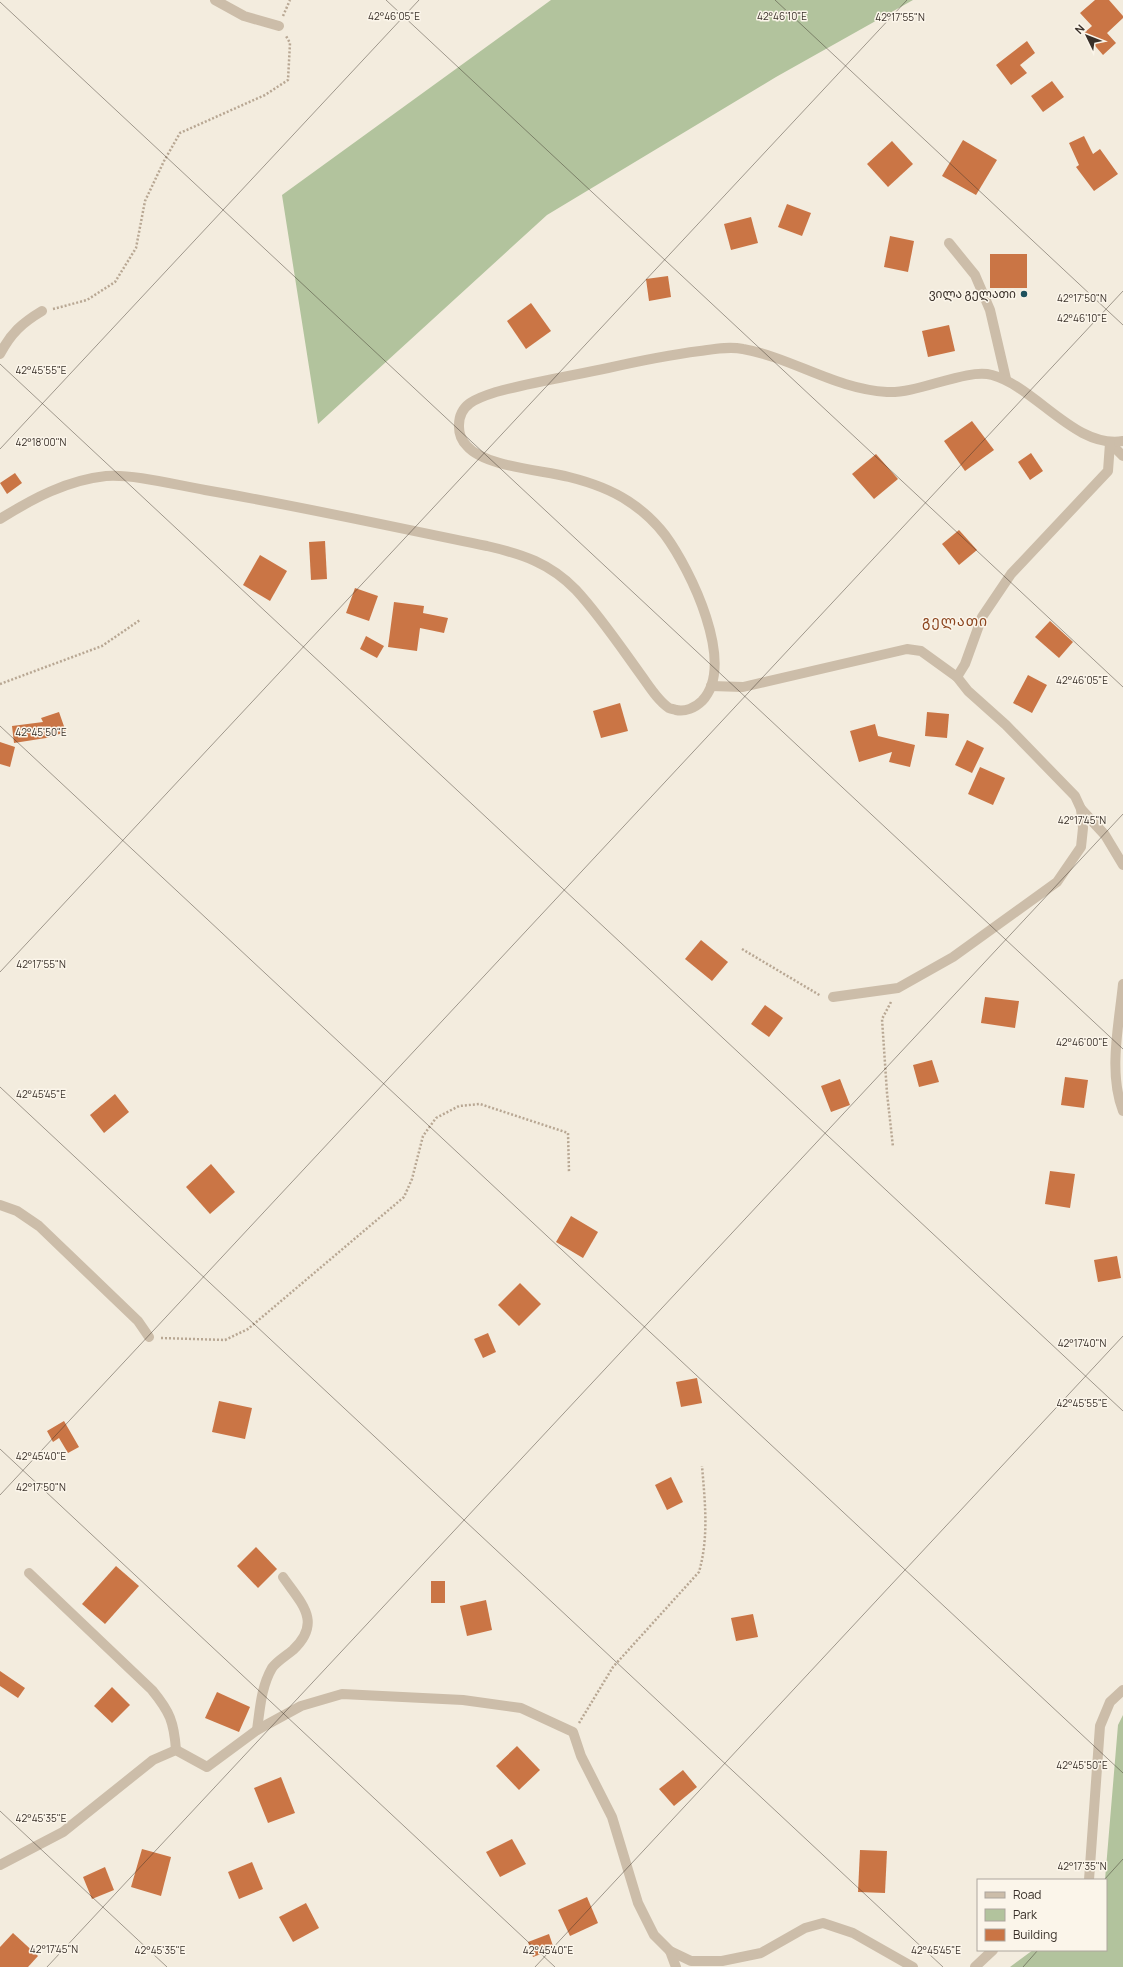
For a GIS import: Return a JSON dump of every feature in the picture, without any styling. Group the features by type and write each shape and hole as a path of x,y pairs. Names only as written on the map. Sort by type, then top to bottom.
{"street":[{"path":"215,0 244,16 279,26"},
{"path":"948,243 975,275 990,310 1006,379"},
{"path":"0,354 5,344 23,322 42,311"},
{"path":"0,519 47,492 75,483 106,476 132,478 223,493 525,555 553,570 575,588 657,696 669,708 681,711 693,708 703,699 711,686 714,668 711,634 704,607 688,574 665,535 644,513 627,500 604,488 570,477 511,466 477,456 465,445 459,434 459,417 465,405 480,397 507,389 670,355 718,348 740,348 771,357 836,382 863,390 891,393 921,388 968,375 986,373 1006,379 1075,428 1092,438 1110,443 1123,441"},
{"path":"1110,443 1123,456"},
{"path":"957,676 965,664 982,617 1011,574 1108,471 1110,443"},
{"path":"711,686 743,687 907,649 921,651 957,676 968,691 1046,764 1075,796 1082,809 1105,835 1123,865"},
{"path":"833,997 898,988 954,957 1057,882 1081,847 1083,828 1082,809"},
{"path":"1123,984 1116,1066 1118,1097 1123,1111"},
{"path":"0,1205 18,1211 39,1226 138,1321 149,1337"},
{"path":"29,1573 152,1690 166,1708 174,1729 176,1750"},
{"path":"257,1730 263,1689 273,1667 294,1649 307,1631 308,1614 283,1577"},
{"path":"1089,1879 1100,1726 1110,1702 1123,1690"},
{"path":"176,1750 207,1767 257,1730 301,1706 342,1694 463,1700 521,1708 573,1732 580,1756 612,1817 638,1903 654,1935 670,1951 691,1960 722,1961 761,1953 805,1928 823,1923 853,1933 913,1967"},
{"path":"0,1865 63,1832 153,1760 176,1750"},
{"path":"670,1951 676,1967"},
{"path":"975,1967 992,1951"}],"path":[{"path":"42,311 87,300 115,282 136,248 145,201 180,132 265,95 288,80 290,43 279,26 290,0"},
{"path":"0,684 102,646 140,620"},
{"path":"742,949 818,996 833,997"},
{"path":"893,1147 887,1093 882,1019 898,988"},
{"path":"149,1337 225,1340 248,1329 404,1197 412,1179 423,1136 436,1118 459,1106 480,1104 568,1133 569,1172"},
{"path":"573,1732 613,1667 699,1572 702,1561 706,1521 702,1466"}],"green space":[{"path":"551,0 913,0 776,77 547,215 318,424 282,195"},
{"path":"1123,1715 1123,1967 1010,1967 1032,1951 1107,1951 1107,1879 1105,1879 1118,1725"}],"building":[{"path":"1095,0 1109,0 1123,16 1123,18 1107,33 1116,43 1103,55 1084,33 1092,26 1080,13"},
{"path":"1027,41 1035,53 1020,65 1027,73 1011,85 996,65"},
{"path":"1052,81 1064,97 1043,112 1031,96"},
{"path":"1084,136 1093,154 1100,149 1118,174 1094,191 1076,167 1079,165 1069,143"},
{"path":"963,140 997,160 976,195 942,176"},
{"path":"892,141 913,164 888,187 867,164"},
{"path":"787,204 811,213 802,236 778,227"},
{"path":"751,217 758,243 731,250 724,224"},
{"path":"890,236 914,241 908,272 884,267"},
{"path":"990,254 1027,254 1027,288 990,288"},
{"path":"668,276 671,297 649,301 646,279"},
{"path":"531,303 551,331 526,349 507,321"},
{"path":"949,325 955,351 928,357 922,331"},
{"path":"972,421 994,450 965,471 944,441"},
{"path":"1031,453 1043,471 1030,480 1018,462"},
{"path":"876,454 898,479 874,499 852,474"},
{"path":"15,473 22,483 7,494 0,483"},
{"path":"959,530 977,550 959,565 942,544"},
{"path":"325,541 327,579 311,580 309,542"},
{"path":"260,555 287,571 270,601 243,585"},
{"path":"355,588 378,596 369,621 346,613"},
{"path":"394,602 424,606 423,613 448,618 444,633 420,628 417,651 388,647"},
{"path":"1050,621 1073,642 1059,658 1035,637"},
{"path":"366,636 384,646 377,658 360,649"},
{"path":"1028,675 1047,685 1032,713 1013,703"},
{"path":"620,703 628,731 601,738 593,711"},
{"path":"59,712 66,732 46,738 14,743 12,726 43,722 41,718"},
{"path":"927,712 949,714 947,738 925,736"},
{"path":"875,724 878,736 915,745 910,767 889,762 892,752 859,762 850,731"},
{"path":"967,740 984,748 972,773 955,765"},
{"path":"0,742 15,747 10,767 0,764"},
{"path":"980,767 1005,778 993,805 968,794"},
{"path":"701,940 728,962 712,981 685,959"},
{"path":"985,997 1019,1001 1015,1028 981,1023"},
{"path":"765,1005 783,1018 769,1037 751,1024"},
{"path":"932,1060 939,1082 919,1087 913,1065"},
{"path":"1065,1077 1088,1080 1084,1108 1061,1105"},
{"path":"840,1079 850,1105 831,1112 821,1086"},
{"path":"115,1094 129,1112 104,1133 90,1115"},
{"path":"211,1164 235,1192 210,1214 186,1187"},
{"path":"1050,1171 1075,1174 1070,1208 1045,1204"},
{"path":"571,1216 598,1232 583,1258 556,1242"},
{"path":"1117,1256 1121,1278 1098,1282 1094,1260"},
{"path":"520,1283 541,1304 519,1326 498,1305"},
{"path":"488,1333 496,1352 483,1358 474,1339"},
{"path":"697,1378 702,1403 681,1407 676,1382"},
{"path":"219,1401 252,1408 245,1439 212,1432"},
{"path":"64,1421 79,1447 68,1453 59,1438 53,1442 47,1431"},
{"path":"671,1477 683,1502 667,1510 655,1485"},
{"path":"256,1547 277,1569 258,1588 237,1566"},
{"path":"116,1566 139,1586 105,1624 82,1604"},
{"path":"431,1581 445,1581 445,1603 431,1603"},
{"path":"486,1600 492,1630 467,1636 460,1606"},
{"path":"753,1614 758,1637 736,1641 731,1618"},
{"path":"0,1671 25,1688 18,1698 0,1686"},
{"path":"112,1687 130,1705 112,1723 94,1706"},
{"path":"217,1692 250,1707 239,1732 205,1718"},
{"path":"517,1746 540,1770 519,1790 496,1766"},
{"path":"683,1770 697,1787 674,1806 659,1789"},
{"path":"281,1777 295,1813 268,1823 254,1788"},
{"path":"512,1839 526,1864 500,1877 486,1852"},
{"path":"142,1849 171,1857 161,1896 131,1887"},
{"path":"860,1850 887,1851 885,1893 858,1892"},
{"path":"252,1862 263,1889 239,1899 228,1872"},
{"path":"105,1867 114,1890 92,1899 83,1877"},
{"path":"587,1897 598,1923 570,1936 558,1910"},
{"path":"306,1903 319,1928 293,1942 279,1917"},
{"path":"13,1933 38,1956 28,1967 0,1967 0,1947"},
{"path":"549,1934 554,1949 533,1957 528,1942"}],"place":[{"name":"ვილა გელათი","path":"1024,294"}],"district":[{"name":"გელათი","path":"955,621"}]}
